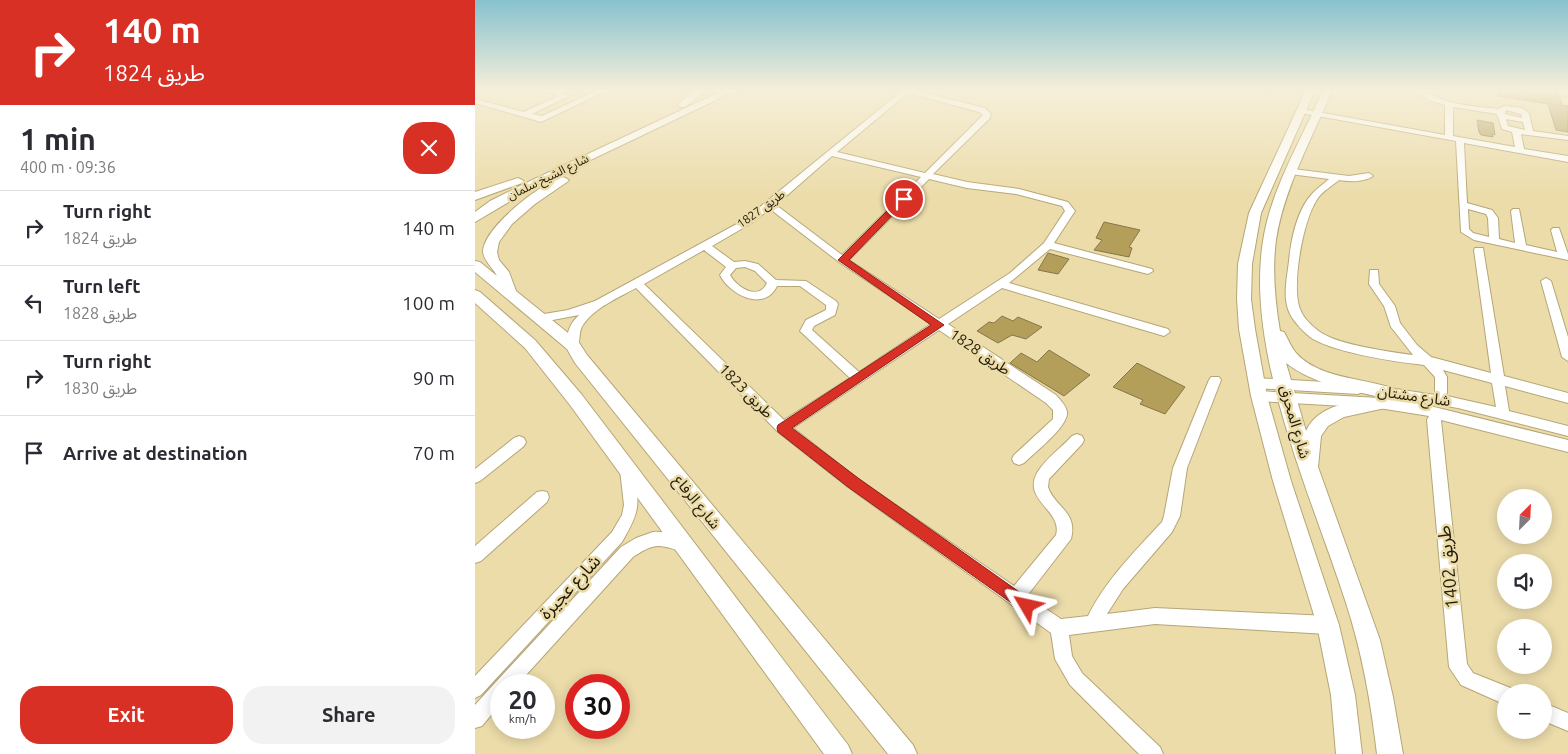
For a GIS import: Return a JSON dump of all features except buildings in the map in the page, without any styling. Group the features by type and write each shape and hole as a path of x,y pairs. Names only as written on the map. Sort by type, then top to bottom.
{"main road":[{"name":"شارع الشيخ سلمان","path":"475,196 504,187 639,125"},
{"name":"شارع الشيخ سلمان","path":"475,218 518,191 660,125"},
{"path":"510,293 501,271 490,253 492,245 501,229 543,191 660,125"},
{"name":"شارع المحرق","path":"1294,125 1263,193 1249,234 1245,264 1244,299 1257,390 1285,490 1328,625 1343,695 1349,754"},
{"name":"شارع المحرق","path":"1313,125 1282,197 1270,240 1268,278 1270,315 1285,391 1310,473 1357,601 1373,654 1395,752"},
{"path":"475,189 507,182 557,164"},
{"name":"شارع الرفاع","path":"475,266 573,345 581,359 903,754"},
{"path":"475,296 530,344 576,400 839,754"},
{"path":"1270,315 1286,351 1299,364 1319,375 1383,397"},
{"path":"1310,473 1312,436 1317,425 1337,413 1383,397"},
{"path":"821,731 849,754"}],"street":[{"name":"طريق 1827","path":"541,318 569,314 599,304 747,222 865,125"},
{"path":"843,260 976,125"},
{"path":"1379,125 1568,159"},
{"path":"1449,125 1449,138"},
{"path":"1504,125 1516,131 1568,138"},
{"path":"1528,125 1529,132"},
{"path":"1516,131 1519,150"},
{"path":"1460,140 1464,230 1466,233 1565,257"},
{"path":"783,428 1027,265 1048,245 1068,215 1069,207 1065,204 1016,191 981,188 831,153"},
{"path":"1293,172 1335,178 1357,179 1369,176"},
{"path":"1335,178 1315,196 1306,212 1295,249 1291,298 1295,313 1305,325 1317,336 1338,344 1393,357 1428,361 1568,398"},
{"name":"طريق 1828","path":"770,205 843,260 1051,399 1059,407 1061,414 1058,422 1019,459"},
{"path":"1463,205 1489,212 1493,218 1494,241"},
{"path":"1516,211 1521,247"},
{"path":"1556,230 1565,257"},
{"path":"704,245 732,266"},
{"path":"1048,245 1148,271"},
{"path":"1479,250 1503,413"},
{"path":"773,283 769,290 757,296 745,294 727,279 725,275 732,266 751,264 773,283 802,283 832,304 831,312 810,323 806,331 859,378"},
{"name":"طريق 1402","path":"1373,272 1374,284 1389,306 1395,324 1413,348 1438,371 1441,377 1441,406 1434,420 1458,667 1467,679 1497,692"},
{"path":"1546,281 1568,357"},
{"name":"طريق 1823","path":"637,283 783,428 853,482 1059,628"},
{"path":"1000,284 1164,332"},
{"name":"طريق 1827","path":"573,345 572,332 575,325 599,304"},
{"path":"1092,625 1104,601 1117,582 1167,527 1172,516 1181,468 1215,380"},
{"name":"شارع مشتان","path":"1257,390 1383,397 1441,406 1477,414 1568,446"},
{"name":"شارع مشتان","path":"1477,414 1503,413 1568,431"},
{"path":"1015,598 1063,539 1067,531 1066,523 1044,496 1041,486 1042,478 1077,440"},
{"path":"475,477 519,442"},
{"name":"شارع عجيرة","path":"475,689 617,537 629,516 631,505 627,470"},
{"path":"475,556 542,497"},
{"name":"شارع عجيرة","path":"515,674 627,552 650,538 665,538 682,544"},
{"path":"1153,754 1076,679 1064,659 1059,628 1155,616 1328,625"},
{"path":"475,719 490,702"},
{"path":"1552,715 1568,722"}],"route":[{"path":"904,199 843,260 939,325 783,428 853,482 1027,606"}]}
